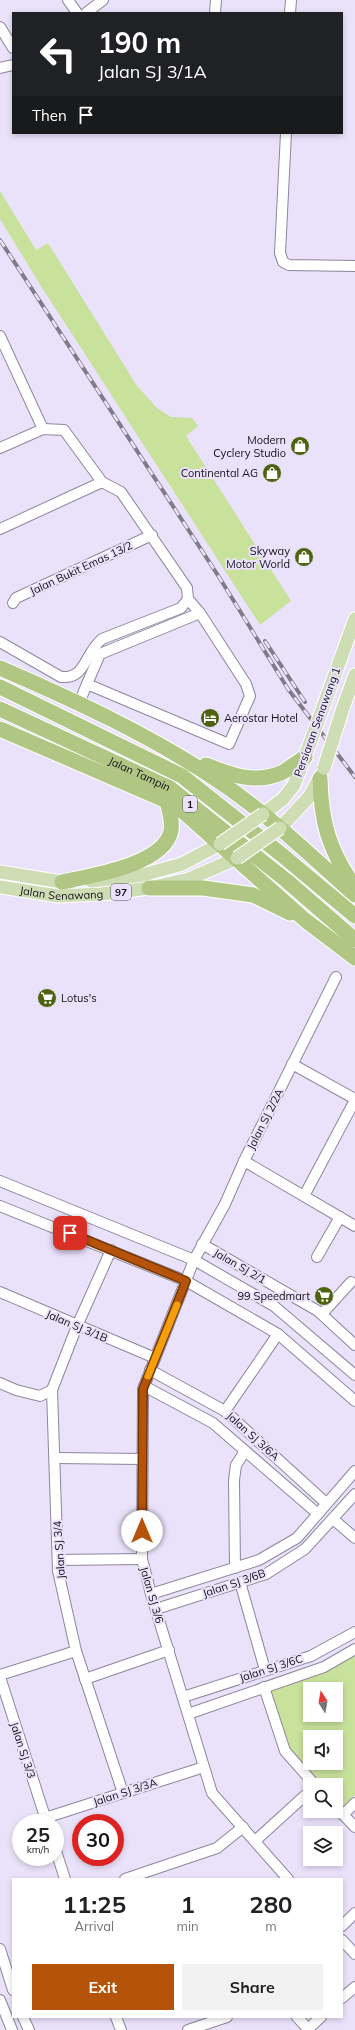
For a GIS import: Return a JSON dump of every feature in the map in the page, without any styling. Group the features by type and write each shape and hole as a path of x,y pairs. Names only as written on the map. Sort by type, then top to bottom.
{"highway":[{"path":"0,668 79,703 168,749 229,774 251,779 281,773 305,757"},
{"name":"Jalan Tampin","path":"0,687 182,776 282,855 355,916"},
{"name":"Jalan Tampin","path":"0,709 170,788 287,881 355,940"},
{"path":"0,729 167,801 179,808 305,920 355,958"},
{"path":"168,749 220,782 264,814 355,895"},
{"path":"322,773 324,823 340,866 355,888"},
{"path":"62,882 128,867 164,846 171,832 171,822 167,801"},
{"path":"149,888 203,888 253,895 305,920"}],"main road":[{"name":"Persiaran Senawang 1","path":"264,814 283,799 294,785 355,619"},
{"name":"Persiaran Senawang 1","path":"280,828 295,814 322,773 355,675"},
{"name":"97","path":"220,844 264,814"},
{"name":"97","path":"237,858 280,828"},
{"name":"Jalan Senawang","path":"0,872 62,882 143,875 182,864 220,844"},
{"name":"Jalan Senawang","path":"0,887 58,896 102,894 149,888 189,879 237,858"}],"street":[{"path":"68,0 76,12"},
{"path":"87,12 103,0"},
{"path":"215,12 216,0"},
{"path":"290,12 291,0"},
{"path":"0,27 12,46"},
{"path":"0,68 12,65"},
{"path":"286,134 280,253 283,262 289,265 355,266"},
{"path":"0,336 43,429"},
{"path":"0,448 43,429 64,430 102,482 121,492 152,535 187,588 188,599 200,613 246,684 250,696 229,744 87,684"},
{"path":"0,528 102,482"},
{"name":"Jalan Bukit Emas 13/2","path":"13,603 16,598 152,535"},
{"path":"0,642 61,677 70,678 78,675 94,645 102,639 181,608 188,599"},
{"path":"79,703 100,654 200,613"},
{"name":"Jalan SJ 2/2A","path":"194,1260 225,1204 244,1161 336,977"},
{"path":"292,1064 354,1104 304,1196"},
{"path":"244,1161 355,1226"},
{"path":"0,1181 194,1260 274,1306 355,1375"},
{"path":"0,1206 186,1281 278,1334 355,1401"},
{"path":"317,1257 340,1217"},
{"name":"Jalan SJ 2/1","path":"202,1244 322,1314 355,1344"},
{"name":"Jalan SJ 3/4","path":"111,1250 77,1326 52,1390 56,1458 58,1571 76,1651 123,1793"},
{"name":"Jalan SJ 3/6","path":"194,1260 144,1386 142,1559 151,1594 212,1793 287,1878"},
{"path":"322,1314 351,1282"},
{"name":"Jalan SJ 3/1B","path":"0,1292 155,1358"},
{"path":"225,1411 278,1334"},
{"name":"Jalan SJ 3/6A","path":"150,1370 225,1411 326,1503"},
{"path":"0,1383 16,1390 40,1396 52,1390"},
{"path":"144,1386 213,1423 318,1514"},
{"path":"236,1568 234,1480 236,1464 245,1451"},
{"path":"56,1458 142,1459"},
{"path":"151,1594 259,1560 297,1538 355,1471"},
{"name":"Jalan SJ 3/6B","path":"156,1609 266,1574 305,1549 355,1494"},
{"path":"333,1518 355,1538"},
{"path":"58,1560 142,1559"},
{"path":"240,1582 265,1670"},
{"name":"Jalan SJ 3/6C","path":"183,1697 311,1656 355,1632"},
{"path":"188,1714 324,1667 355,1649"},
{"path":"85,1679 168,1650"},
{"path":"0,1676 76,1651"},
{"name":"Jalan SJ 3/3","path":"0,1676 44,1814"},
{"path":"264,1687 285,1751 309,1778"},
{"name":"Jalan SJ 3/3A","path":"64,1814 123,1793 204,1767"},
{"path":"255,1841 303,1796"},
{"path":"343,1809 355,1803"},
{"path":"343,1814 355,1827"},
{"path":"128,1878 217,1848 243,1827"},
{"path":"61,1866 65,1878"},
{"path":"343,1925 355,1913"},
{"path":"343,1941 355,1954"},
{"path":"0,1949 12,1987"},
{"path":"343,1997 355,1987"},
{"path":"0,2000 12,2030"},
{"path":"23,2018 29,2030"},
{"path":"116,2018 121,2030"},
{"path":"188,2030 224,2018"},
{"path":"298,2018 308,2029 320,2018"}],"green space":[{"path":"0,191 36,250 48,243 137,386 157,408 171,417 192,418 198,426 186,436 291,601 260,625 39,283 0,219"},
{"path":"355,1654 355,1795 343,1807 343,1778 316,1778 309,1770 343,1770 343,1730 303,1730 303,1764 289,1749 269,1690 327,1672"}],"railway":[{"path":"0,240 219,577 288,689 355,777"},
{"path":"265,641 305,702"}],"slow traffic":[{"path":"148,1376 177,1305"}],"place":[{"name":"Modern Cyclery Studio","path":"300,446"},
{"name":"Continental AG","path":"272,473"},
{"name":"Skyway Motor World","path":"304,557"},
{"name":"Aerostar Hotel","path":"210,718"},
{"name":"Lotus's","path":"47,998"},
{"name":"99 Speedmart","path":"324,1296"}],"route":[{"path":"70,1233 186,1281 143,1389 142,1531"}]}
